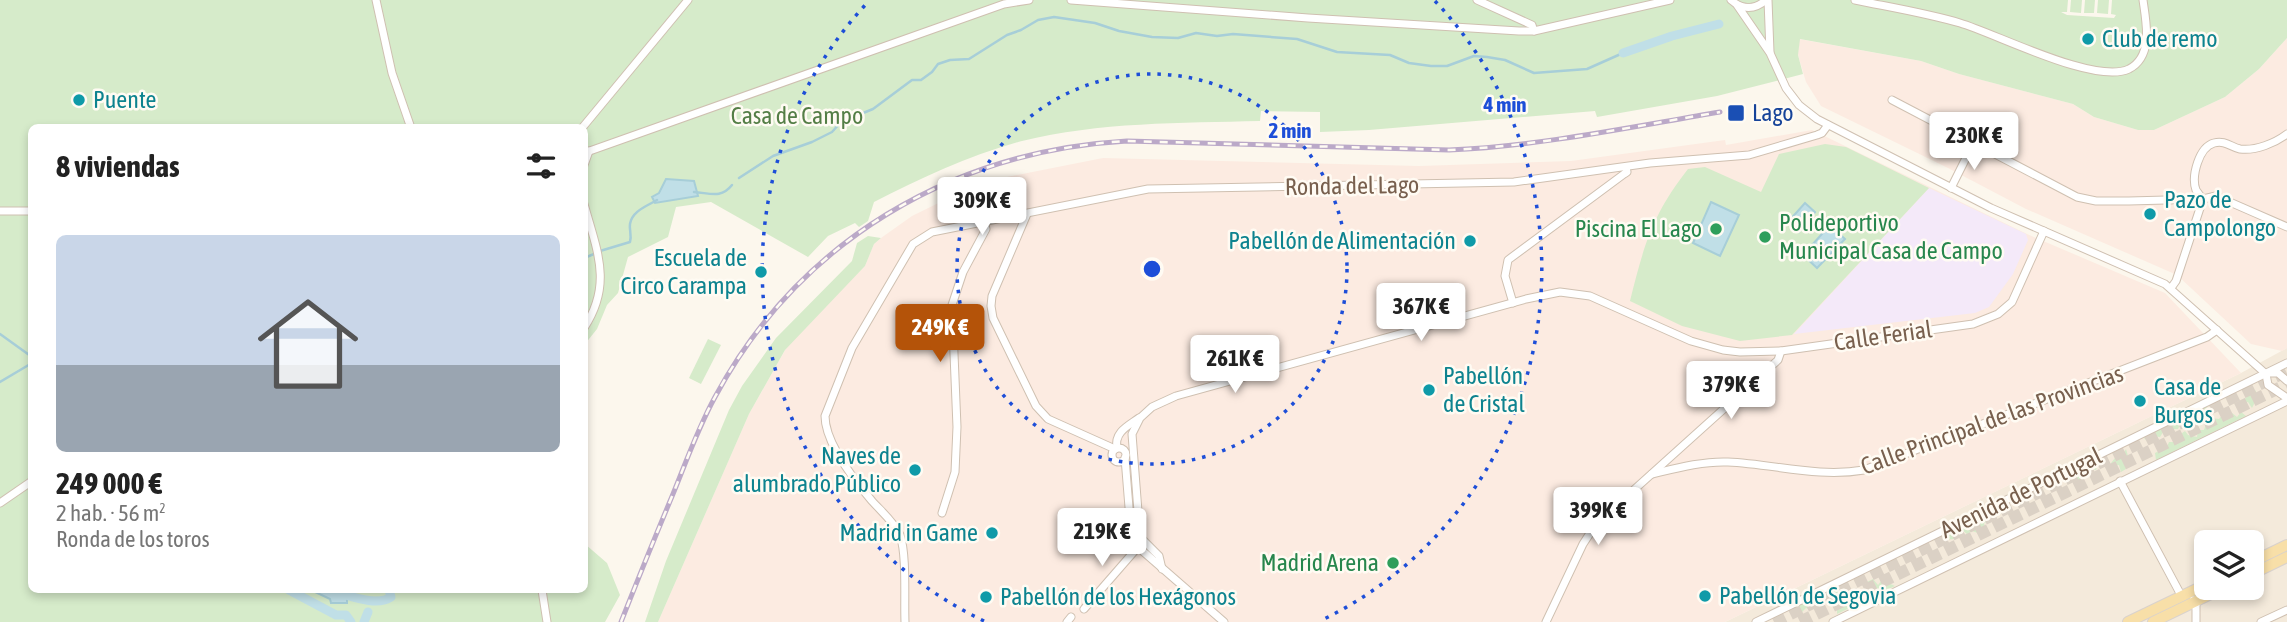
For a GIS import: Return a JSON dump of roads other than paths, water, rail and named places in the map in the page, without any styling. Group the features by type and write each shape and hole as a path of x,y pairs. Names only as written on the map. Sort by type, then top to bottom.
{"main road":[{"path":"2264,556 2287,545"},
{"path":"2264,568 2287,557"},
{"path":"2128,622 2194,590"},
{"path":"2152,622 2196,601"}],"street":[{"path":"376,0 392,73 410,124"},
{"path":"585,124 688,0"},
{"path":"588,150 1004,4 1029,0"},
{"path":"1071,0 1308,18 1534,31 1671,0"},
{"path":"1477,0 1532,25 1534,31"},
{"path":"1734,2 1752,8 1767,0 1770,53"},
{"path":"1854,0 1957,22 2075,66 2111,72 2135,65 2145,50 2143,0"},
{"path":"1734,2 1770,53 1786,88 1799,105 1828,125 1951,188 2171,288 2266,374 2269,385 2287,400"},
{"path":"1892,100 2077,197 2096,201 2129,201 2203,199 2216,196 2287,227"},
{"name":"Ronda del Lago","path":"905,622 899,533 835,450 825,425 825,416 852,348 913,244 932,232 1148,189 1514,182 1760,152 1817,135 1828,125"},
{"path":"2203,199 2196,189 2195,171 2206,147 2216,142 2229,143 2240,149 2258,148 2287,134"},
{"path":"1951,188 1973,144"},
{"path":"1513,303 1505,276 1508,260 1519,249 1627,172 1626,167"},
{"path":"2171,288 2176,281 2203,199"},
{"path":"0,211 28,211"},
{"path":"1027,214 992,296 993,318 1036,406 1048,419 1123,449 1121,460 1126,474 1131,532 1138,547 1224,622"},
{"path":"588,218 599,256 602,279 601,293 588,322"},
{"path":"1004,219 1014,226 1019,236"},
{"path":"942,513 955,472 957,427 952,305 963,272 986,229 985,222"},
{"name":"Calle Ferial","path":"1116,448 1118,434 1152,407 1176,396 1546,294 1576,293 1602,301 1703,345 1740,352 1781,351 1973,324 1998,314 2012,302 2043,231"},
{"name":"Calle Principal de las Provincias","path":"1546,622 1583,544 1596,524 1652,474 1727,462 1801,471 1847,473 1864,470 2093,383 2207,337 2217,330"},
{"path":"1652,474 1779,360 1781,351"},
{"name":"Avenida de Portugal","path":"1756,622 2287,363"},
{"path":"2266,374 2278,373 2287,381"},
{"name":"Avenida de Portugal","path":"1833,622 2287,400"},
{"path":"1140,418 1131,439 1139,528 1143,541 1159,556 1162,569"},
{"path":"1116,448 1112,455 1121,460"},
{"path":"2120,481 2180,597 2196,601 2196,622"},
{"path":"0,503 28,484"},
{"path":"1084,609 1138,547"},
{"path":"542,593 547,622"},
{"path":"2261,622 2287,610"}],"water":[{"path":"666,179 694,181 698,196 655,203 652,197 659,193"},
{"name":"Piscina El Lago","path":"1711,202 1739,215 1720,256 1693,243"},
{"path":"1805,203 1815,212 1799,232 1788,222"},
{"path":"1830,225 1845,239 1817,268 1803,255"},
{"path":"317,593 347,593 347,603 331,603 330,599"}],"waterway":[{"path":"739,178 773,156 812,142 832,132 841,122 873,109 912,80 921,80 938,64 969,59 1007,35 1038,20 1054,17 1095,23 1152,37 1178,38 1196,33 1297,39 1337,52 1390,55 1409,63 1431,66 1447,66 1474,56 1487,57 1505,60 1534,73 1587,69 1623,53"},
{"path":"1623,53 1672,36 1719,24"},
{"path":"694,192 719,194 732,185"},
{"path":"600,251 630,242 631,219 640,209 657,200"},
{"path":"588,256 594,254"},
{"path":"0,334 28,354"},
{"path":"0,382 28,365"},
{"path":"295,593 336,615 346,615 351,622"},
{"path":"338,593 377,601 391,597 390,593"},
{"path":"364,622 368,612"}],"tunnel":[{"path":"1774,622 2287,371"},
{"path":"1800,622 2287,384"}],"railway":[{"path":"621,622 703,421 750,342 790,293 836,250 887,214 942,185 1001,163 1062,148 1127,141 1449,150 1551,140 1720,112"}],"place":[{"name":"Club de remo","path":"2088,39"},
{"name":"Puente","path":"79,100"},
{"name":"Lago","path":"1736,113"},
{"name":"Pazo de Campolongo","path":"2150,214"},
{"name":"Piscina El Lago","path":"1716,229"},
{"name":"Polideportivo Municipal Casa de Campo","path":"1765,237"},
{"name":"Pabellón de Alimentación","path":"1470,241"},
{"name":"Escuela de Circo Carampa","path":"761,272"},
{"name":"Pabellón de Cristal","path":"1429,390"},
{"name":"Casa de Burgos","path":"2140,401"},
{"name":"Naves de alumbrado Público","path":"915,470"},
{"name":"Madrid in Game","path":"992,533"},
{"name":"Madrid Arena","path":"1393,563"},
{"name":"Pabellón de Segovia","path":"1705,596"},
{"name":"Pabellón de los Hexágonos","path":"986,597"}],"park label":[{"name":"Casa de Campo","path":"797,116"}]}
